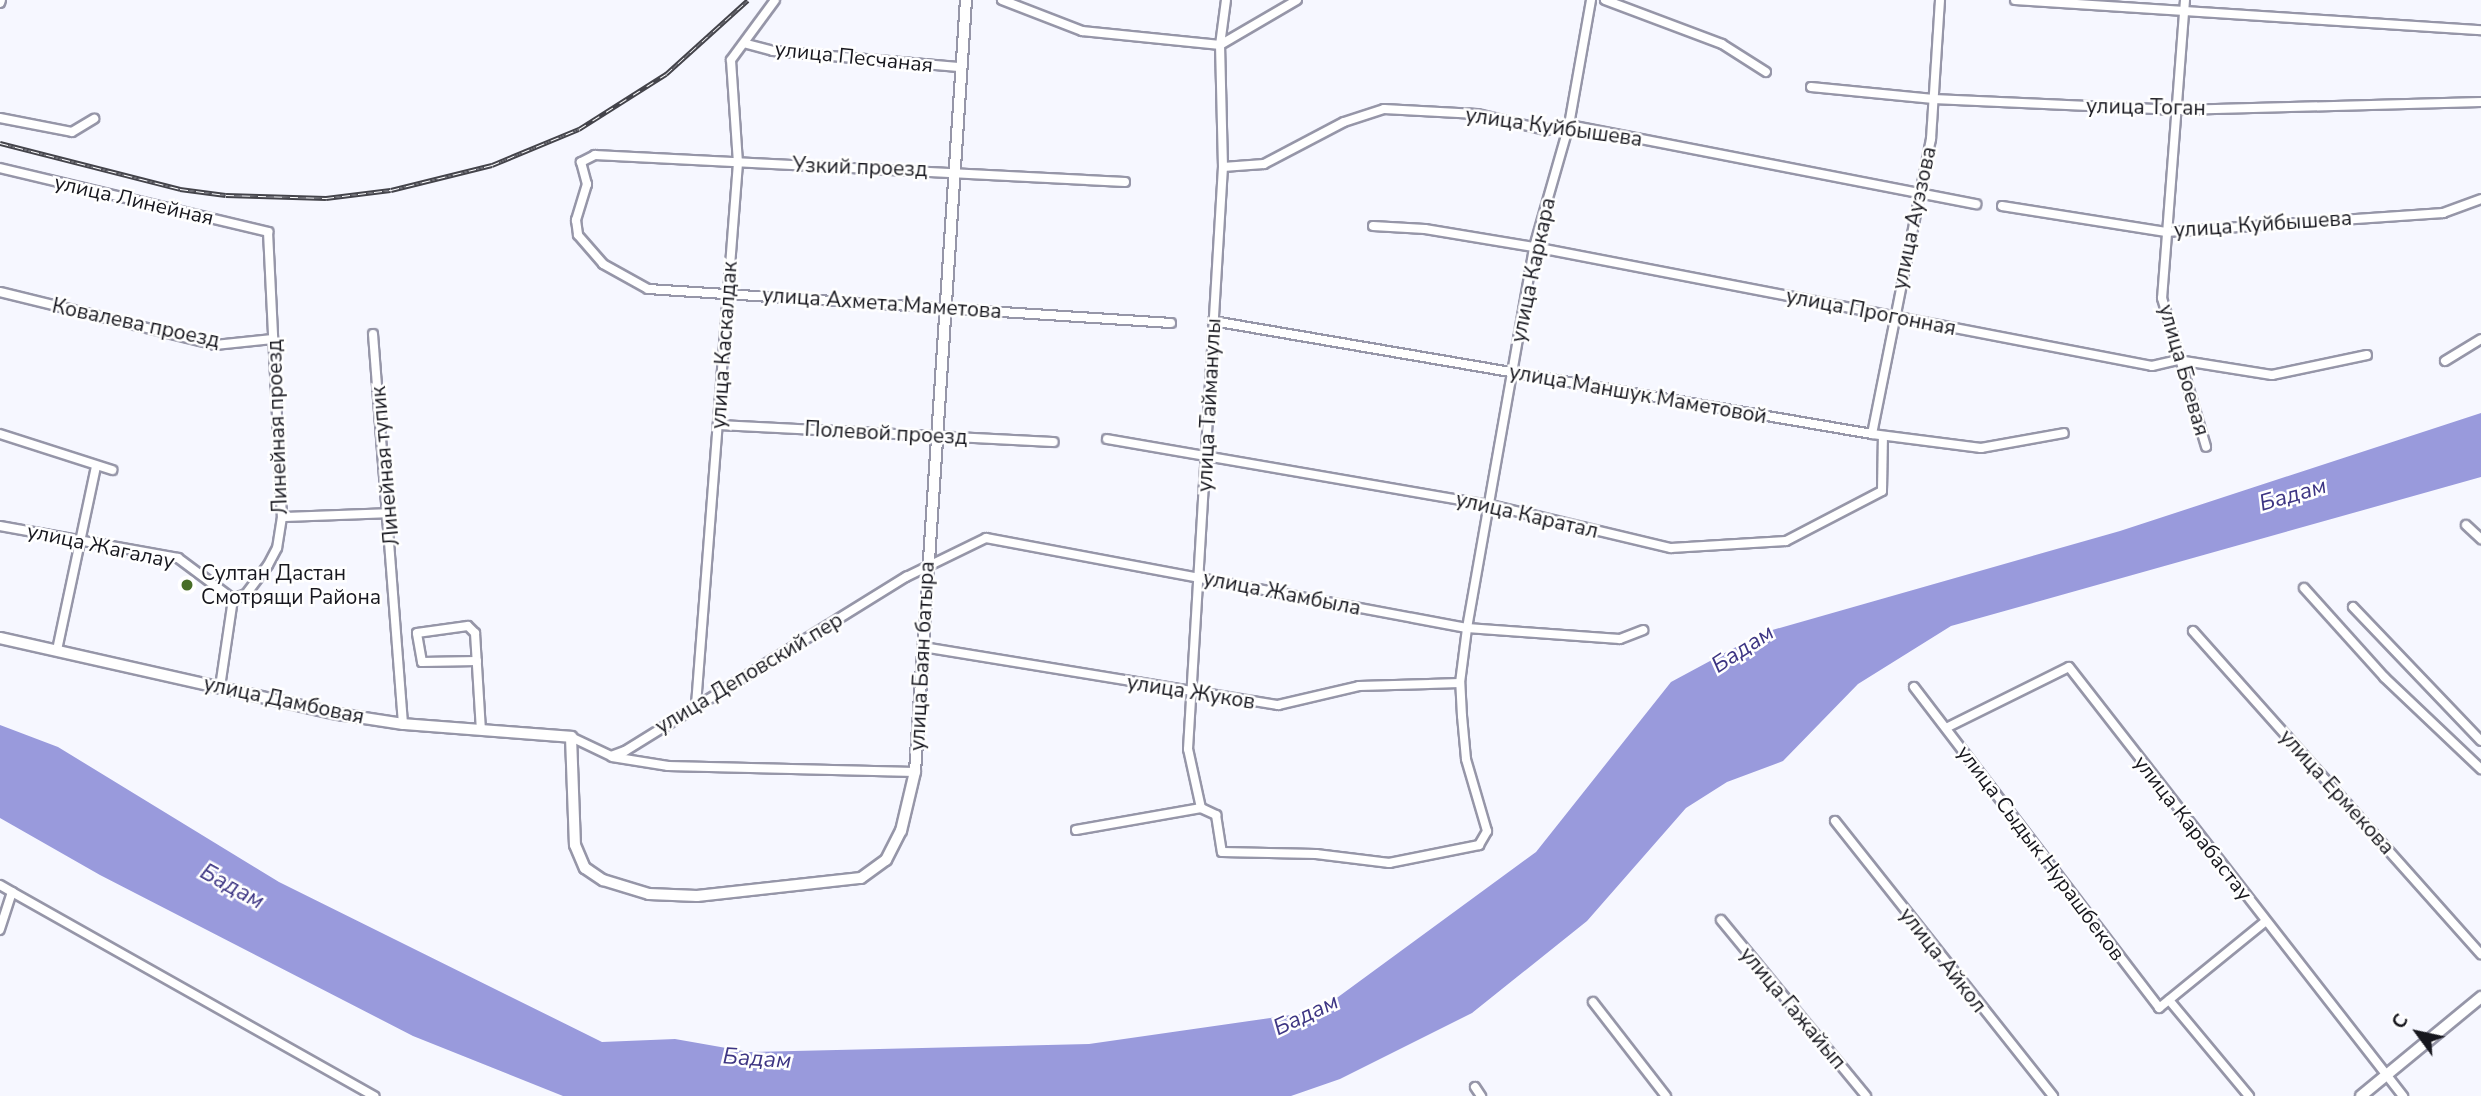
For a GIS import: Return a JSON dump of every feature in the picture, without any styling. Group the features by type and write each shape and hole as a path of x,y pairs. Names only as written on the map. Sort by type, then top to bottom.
{"street":[{"name":"улица Каскалдак","path":"696,705 738,163 731,60 747,44 775,0"},
{"name":"улица Баян батыра","path":"571,737 575,845 585,868 603,880 649,894 697,896 860,878 886,860 901,831 915,772 966,0"},
{"path":"1002,0 1082,31 1220,45 1297,0"},
{"name":"улица Тайманулы","path":"1201,808 1188,749 1202,578 1213,321 1223,167 1220,45 1226,0"},
{"name":"улица Каркара","path":"1201,808 1216,816 1222,852 1315,854 1389,863 1479,845 1487,831 1466,759 1460,683 1467,628 1534,247 1569,125 1591,0"},
{"path":"1605,0 1721,44 1766,72"},
{"name":"улица Ауэзова","path":"1872,434 1893,317 1920,196 1933,99 1940,0"},
{"path":"2015,0 2481,30"},
{"name":"улица Боевая","path":"2185,0 2162,299 2206,447"},
{"name":"улица Песчаная","path":"747,44 773,51 961,67"},
{"name":"улица Тоган","path":"1811,87 1933,99 2178,110 2481,102"},
{"name":"улица Куйбышева","path":"1223,167 1264,163 1344,122 1384,109 1477,114 1546,130 1569,125 1920,196 1976,204"},
{"path":"0,118 72,132 94,119"},
{"name":"Узкий проезд","path":"595,155 954,171 1125,182"},
{"name":"улица Ахмета Маметова","path":"595,155 581,162 587,184 576,220 578,235 603,264 648,289 944,306 1171,323"},
{"name":"улица Линейная","path":"0,168 268,232"},
{"name":"улица Куйбышева","path":"2002,206 2166,232 2443,212 2481,199"},
{"name":"улица Прогонная","path":"1373,226 1425,229 1534,247 2152,366 2178,360 2272,375 2367,355"},
{"name":"Линейная проезд","path":"233,599 246,594 268,565 277,548 282,517 268,232"},
{"name":"Ковалева проезд","path":"0,292 215,345 273,340"},
{"name":"улица Маншук Маметовой","path":"1213,321 1883,436 1981,448 2064,433"},
{"name":"Линейная тупик","path":"373,334 404,724"},
{"path":"2445,361 2481,340"},
{"name":"Полевой проезд","path":"718,425 1054,442"},
{"path":"0,434 112,470"},
{"name":"улица Каратал","path":"1107,439 1207,454 1490,505 1671,548 1786,541 1882,491 1883,436"},
{"path":"58,650 96,467"},
{"path":"282,517 389,513"},
{"path":"2466,524 2481,539"},
{"name":"улица Жагалау","path":"0,526 178,558 233,599"},
{"name":"улица Жамбыла","path":"927,567 986,538 1467,628 1620,639 1643,630"},
{"name":"улица Деповский пер","path":"611,756 927,567"},
{"path":"2304,588 2384,677 2481,769"},
{"path":"220,687 233,599"},
{"path":"2353,607 2481,740"},
{"path":"477,661 422,662 417,633 468,626 475,632 477,661 481,730"},
{"name":"улица Ермекова","path":"2193,631 2481,954"},
{"name":"улица Дамбовая","path":"0,638 220,687 404,724 571,737"},
{"name":"улица Жуков","path":"923,647 1193,694 1278,705 1359,686 1460,683"},
{"name":"улица Карабастау","path":"1946,728 2069,667 2403,1096"},
{"name":"улица Сыдык Нурашбеков","path":"1914,687 2159,1008 2169,1000 2249,1096"},
{"path":"571,737 611,756 668,766 915,772"},
{"path":"1076,830 1201,808"},
{"name":"улица Айкол","path":"1835,821 2053,1096"},
{"path":"0,885 373,1096"},
{"path":"0,930 12,892"},
{"name":"улица Гажайып","path":"1721,920 1866,1096"},
{"path":"2169,1000 2265,922"},
{"path":"2361,1096 2481,997"},
{"path":"1593,1002 1666,1096"},
{"path":"1475,1087 1480,1096"}],"water":[{"name":"Бадам","path":"2481,413 2481,477 1951,626 1858,684 1783,761 1727,782 1686,808 1587,921 1472,1013 1340,1079 1291,1096 563,1096 413,1036 100,875 0,818 0,725 58,747 279,882 602,1042 675,1039 749,1052 1089,1044 1319,1011 1536,852 1671,682 1762,633 2120,531"}],"railway":[{"path":"0,143 180,189 226,195 326,198 391,190 492,165 579,129 666,74 748,0"}],"place":[{"name":"Султан Дастан Смотрящи Района","path":"187,585"}]}
